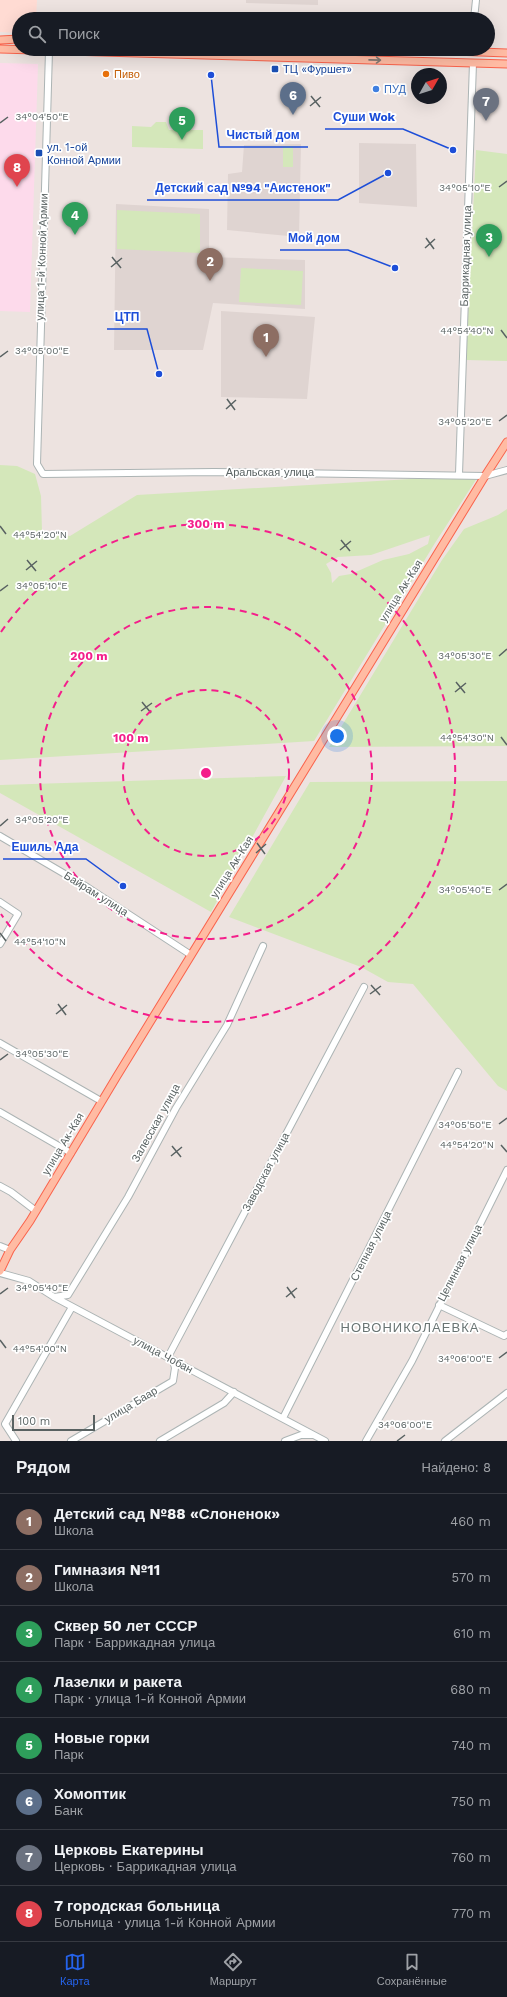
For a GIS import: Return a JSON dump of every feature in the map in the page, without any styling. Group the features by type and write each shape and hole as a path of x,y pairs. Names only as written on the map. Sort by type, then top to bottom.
{"main road":[{"path":"0,40 12,39"},
{"path":"0,49 12,49"},
{"path":"495,52 507,53"},
{"path":"285,56 507,64"},
{"path":"485,476 507,442"},
{"name":"улица Ак-Кая","path":"0,1272 10,1250 36,1211 190,955 485,476"}],"street":[{"path":"475,12 476,0"},
{"name":"улица 1-й Конной Армии","path":"36,464 49,56"},
{"name":"Баррикадная улица","path":"459,474 473,63"},
{"name":"Аральская улица","path":"36,464 43,474 222,472 459,474 485,476 507,470"},
{"name":"Байрам улица","path":"0,836 86,887 190,955"},
{"path":"0,902 18,914 0,944"},
{"name":"Залесская улица","path":"54,1297 68,1295 128,1197 176,1108 227,1025 263,946"},
{"name":"Заводская улица","path":"171,1358 364,988"},
{"path":"0,1043 101,1101"},
{"name":"Степная улица","path":"283,1418 458,1072"},
{"path":"0,1112 71,1153"},
{"name":"Целинная улица","path":"366,1441 412,1361 438,1305 507,1170"},
{"path":"0,1186 11,1192 36,1211"},
{"path":"0,1246 10,1250"},
{"name":"улица Чобан","path":"0,1272 29,1281 72,1307 171,1358 325,1441"},
{"path":"438,1305 504,1336 507,1334"},
{"path":"0,1429 5,1424 72,1307"},
{"name":"улица Баар","path":"71,1441 173,1381 176,1368 171,1358"},
{"path":"160,1441 224,1403 234,1392"},
{"path":"445,1441 507,1393"},
{"path":"5,1424 16,1441"},
{"path":"285,1441 301,1435 314,1435"}],"shaded area":[{"path":"0,0 37,0 36,12 12,12 12,33 0,32"},
{"path":"246,0 318,0 318,5 246,3"},
{"path":"0,63 38,64 30,312 0,311"},
{"path":"359,143 416,144 417,207 359,203"},
{"path":"301,144 299,237 227,230 228,174 242,172 244,145"},
{"path":"116,204 209,209 209,257 305,260 305,309 213,303 203,350 114,350"},
{"path":"221,311 315,317 307,399 221,397"}],"green space":[{"path":"156,122 166,122 169,130 203,130 203,149 132,147 132,126 151,127"},
{"path":"283,146 293,146 293,167 283,167"},
{"path":"476,150 507,154 507,361 466,360"},
{"path":"117,210 200,214 200,253 117,249"},
{"path":"241,268 303,271 301,305 239,302"},
{"path":"0,465 17,466 35,474 41,496 42,531 70,536 137,495 479,475 435,543 314,741 0,760","holes":["430,535 428,544 409,554 383,560 351,574 339,576 332,583 331,573 326,564 338,557 371,555"]},
{"path":"507,509 507,746 329,747 442,560 464,529 498,515"},
{"path":"286,776 211,912 0,793 0,785"},
{"path":"507,781 507,1091 498,1086 413,984 388,982 361,967 229,917 310,782"}],"place":[{"name":"ТЦ «Фуршет»","path":"275,69"},
{"name":"Пиво","path":"106,74"},
{"name":"Чистый дом","path":"211,75"},
{"name":"ПУД","path":"376,89"},
{"name":"Хомоптик","path":"293,115"},
{"name":"Церковь Екатерины","path":"486,121"},
{"name":"Новые горки","path":"182,140"},
{"name":"Суши Wok","path":"453,150"},
{"name":"ул. 1-ой Конной Армии","path":"39,153"},
{"name":"Детский сад №94 \"Аистенок\"","path":"388,173"},
{"name":"7 городская больница","path":"17,187"},
{"name":"Лазелки и ракета","path":"75,235"},
{"name":"Сквер 50 лет СССР","path":"489,257"},
{"name":"Мой дом","path":"395,268"},
{"name":"Гимназия №11","path":"210,281"},
{"name":"Детский сад №88 «Слоненок»","path":"266,357"},
{"name":"ЦТП","path":"159,374"},
{"name":"Ешиль Ада","path":"123,886"}],"district":[{"name":"НОВОНИКОЛАЕВКА","path":"410,1327"}]}
